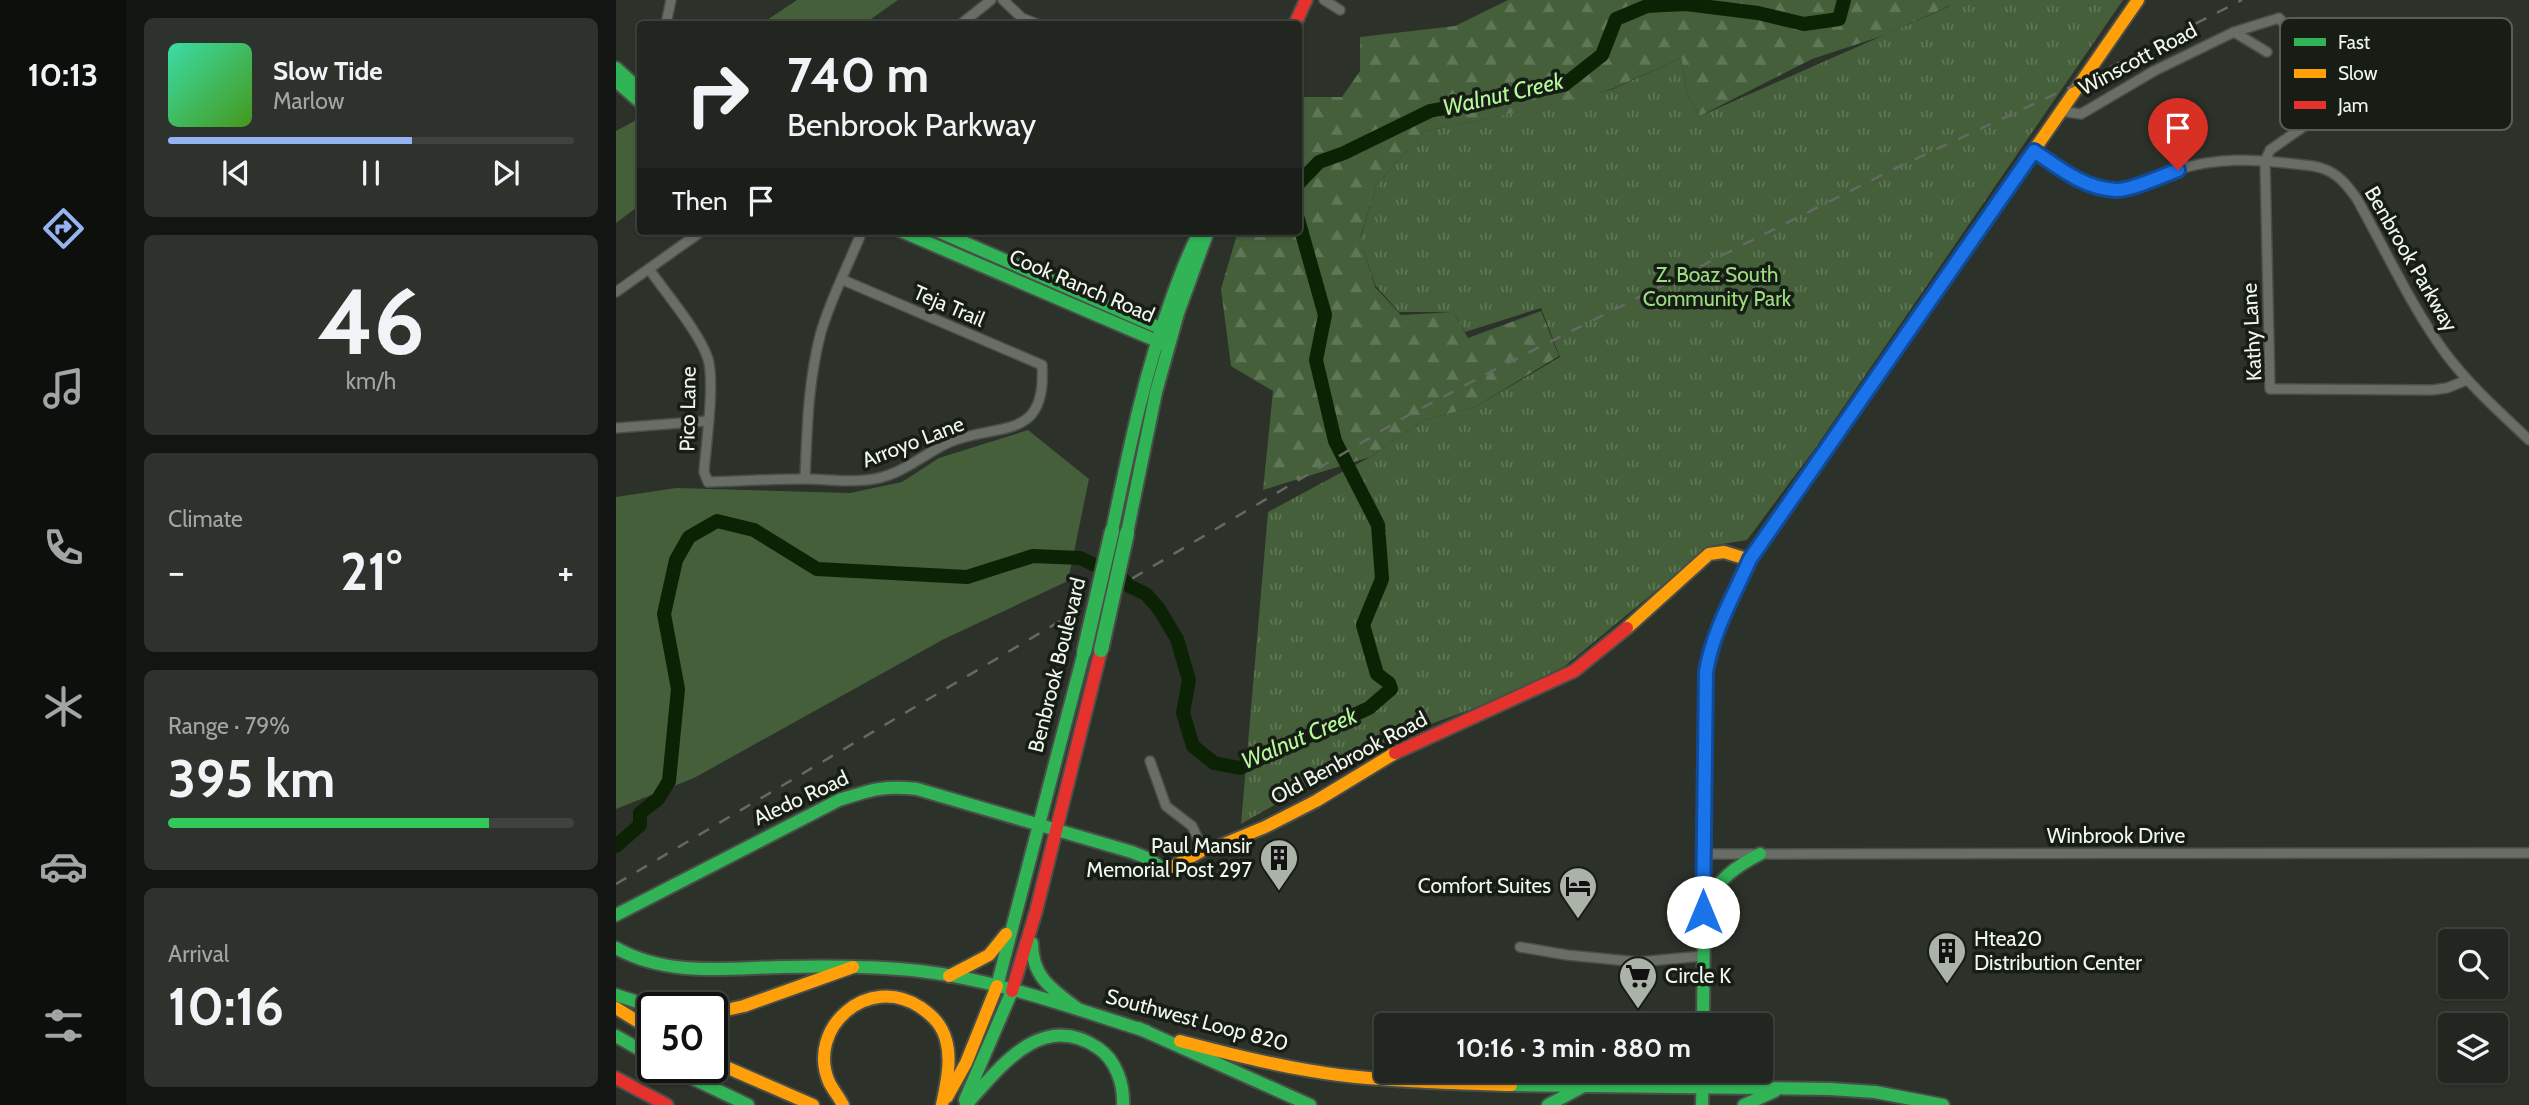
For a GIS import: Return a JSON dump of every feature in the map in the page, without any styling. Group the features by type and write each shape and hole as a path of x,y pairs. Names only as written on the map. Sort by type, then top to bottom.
{"main road":[{"path":"1296,21 1306,0"},
{"name":"Winscott Road","path":"1704,1013 1705,713 1708,660 1726,613 1750,559 2138,0"},
{"path":"616,68 637,87"},
{"path":"616,81 637,99"},
{"name":"Cook Ranch Road","path":"911,235 1165,337"},
{"name":"Cook Ranch Road","path":"947,235 1165,337"},
{"name":"Benbrook Boulevard","path":"965,1105 1012,990 1035,911 1101,650 1156,392 1165,337 1192,246 1198,235"},
{"name":"Benbrook Boulevard","path":"942,1105 966,1063 997,986 1084,652 1143,390 1206,235"},
{"name":"Old Benbrook Road","path":"1056,831 1132,852 1166,871 1203,850 1265,827 1317,801 1404,748 1574,671 1605,648 1709,554 1717,551 1728,552 1750,559"},
{"name":"Aledo Road","path":"616,915 839,800 872,789 890,786 917,789 1056,831"},
{"path":"1703,912 1713,890 1726,872 1760,854"},
{"path":"1035,911 1031,952 1033,966 1044,982 1078,1009"},
{"path":"950,976 975,966 994,951 1016,918"},
{"name":"Southwest Loop 820","path":"616,948 657,964 697,969 853,967 950,976 1012,990 1238,1056 1339,1075 1416,1082 1582,1087 1672,1083"},
{"path":"728,1010 853,967"},
{"path":"616,995 637,1002"},
{"path":"843,1105 837,1098 826,1071 824,1057 827,1039 835,1023 861,1001 876,996 893,995 924,1008 944,1034 948,1050 942,1105"},
{"path":"616,1008 637,1021"},
{"path":"1138,1028 1310,1105"},
{"path":"965,1105 1026,1046 1041,1037 1061,1033 1080,1037 1103,1052 1119,1079 1124,1096 1123,1105"},
{"path":"616,1036 637,1048"},
{"path":"728,1068 813,1105"},
{"path":"616,1078 667,1105"},
{"path":"702,1083 748,1105"},
{"path":"1648,1086 1663,1083"},
{"path":"1703,1083 1703,1105"},
{"name":"Southwest Loop 820","path":"1738,1083 1781,1088 1875,1092 1942,1105"},
{"path":"1762,1083 1781,1088"},
{"path":"1548,1105 1582,1087"},
{"path":"1744,1105 1781,1088"}],"street":[{"path":"667,19 671,0"},
{"path":"965,21 991,0"},
{"path":"1003,0 1022,18 1030,21"},
{"path":"1324,0 1340,10"},
{"name":"Winscott Road","path":"2060,111 2081,114 2154,71 2234,32 2280,19"},
{"path":"2234,32 2267,52"},
{"name":"Winscott Road","path":"2264,161 2270,150 2299,130"},
{"name":"Benbrook Parkway","path":"2034,151 2077,179 2093,186 2119,191 2216,160 2264,161 2320,167 2345,182 2357,199 2421,317 2467,380 2529,440"},
{"name":"Kathy Lane","path":"2264,161 2270,388 2432,390 2447,388 2467,380"},
{"path":"616,292 696,235"},
{"path":"805,479 808,407 813,369 822,330 860,235"},
{"name":"Pico Lane","path":"649,269 708,359 710,386 704,472 708,482"},
{"name":"Teja Trail","path":"843,280 1042,365"},
{"name":"Arroyo Lane","path":"708,482 805,479 862,482 890,475 952,441 1016,427 1030,415 1042,398 1042,365"},
{"path":"616,428 707,421"},
{"path":"1150,761 1166,806 1192,826 1203,850"},
{"name":"Winbrook Drive","path":"1703,854 2529,853"},
{"path":"1520,947 1638,962 1703,956"}],"green space":[{"path":"797,0 898,0 868,21 766,21"},
{"path":"1508,0 1941,0 1951,5 1882,36 1812,59 1700,116 1687,94 1681,58 1614,88 1565,103 1424,131 1377,185 1360,238 1375,287 1401,315 1453,312 1468,338 1541,311 1559,356 1475,407 1424,420 1370,457 1263,490 1273,391 1231,366 1221,289 1237,235 1302,235 1302,97 1342,97 1360,71 1360,37 1455,26"},
{"name":"Z. Boaz South Community Park","path":"1941,0 2123,0 1814,450 1747,540 1710,546 1565,666 1497,700 1392,738 1241,824 1268,512 1370,457 1424,420 1475,407 1560,357 1541,308 1465,332 1453,312 1399,312 1375,285 1360,239 1377,185 1424,131 1613,89 1681,58 1687,94 1700,116 1950,6"},
{"path":"637,120 637,207 616,223 616,131"},
{"path":"1028,430 1089,479 1068,581 944,639 694,778 616,809 616,497 676,488 850,493 902,482 939,458"}],"waterway":[{"name":"Walnut Creek","path":"1302,180 1319,162 1344,153 1430,111 1564,85 1602,55 1616,19 1647,6 1686,4 1758,13 1804,24 1839,19 1844,0"},
{"name":"Walnut Creek","path":"616,846 640,825 640,813 658,799 669,781 678,689 664,614 676,560 689,537 717,521 754,530 817,569 967,577 1033,556 1080,558 1122,578 1129,586 1146,594 1159,609 1177,639 1189,680 1183,713 1193,746 1214,763 1240,768 1369,708 1391,689 1389,683 1377,674 1363,625 1382,579 1378,525 1335,441 1316,360 1325,315 1302,233"}],"railway":[{"path":"616,884 1405,417 1896,168 2079,83 2242,0"}],"traffic: fast":[{"path":"616,68 637,87"},
{"path":"616,81 637,99"},
{"path":"1703,1013 1706,672 1718,629 1750,560 1987,218"},
{"path":"910,235 1164,344"},
{"path":"947,235 1169,332"},
{"path":"1112,531 1151,361 1179,277 1198,235"},
{"path":"1127,533 1156,392 1178,313 1207,235"},
{"path":"1084,652 1112,531"},
{"path":"1101,650 1127,533"},
{"path":"997,986 1084,652"},
{"path":"616,915 839,800 886,788 917,789 1132,852 1166,871 1169,869"},
{"path":"1706,905 1728,875 1760,854"},
{"path":"1032,943 1040,974 1052,989 1078,1009"},
{"path":"616,948 656,963 697,969 851,967 903,969 949,975 1034,996 1146,1031"},
{"path":"965,1100 1012,991"},
{"path":"616,995 637,1002"},
{"path":"1138,1028 1310,1105"},
{"path":"966,1105 1008,1060 1041,1039 1059,1035 1078,1038 1098,1048 1110,1059 1118,1073 1123,1105"},
{"path":"616,1036 637,1048"},
{"path":"702,1083 748,1105"},
{"path":"1702,1105 1703,1083"},
{"path":"1511,1085 1830,1089 1875,1092 1943,1105"},
{"path":"1548,1105 1582,1087"},
{"path":"1744,1105 1775,1091"}],"traffic: slow":[{"path":"1987,218 2138,0"},
{"path":"1627,628 1709,554 1724,552 1750,560"},
{"path":"1169,869 1203,850 1265,827 1316,801 1395,753"},
{"path":"949,976 989,955 1006,934"},
{"path":"728,1010 853,967"},
{"path":"947,1097 966,1063 997,986"},
{"path":"843,1105 829,1082 824,1062 826,1043 834,1026 846,1012 862,1002 881,997 900,998 920,1007 933,1017 942,1030 948,1056 942,1105"},
{"path":"616,1008 637,1021"},
{"path":"1180,1041 1259,1061 1339,1075 1403,1081 1511,1085"},
{"path":"728,1068 813,1105"}],"traffic: jam":[{"path":"1296,21 1306,0"},
{"path":"1395,753 1574,671 1627,628"},
{"path":"1012,991 1036,911 1101,650"},
{"path":"616,1078 667,1105"}],"place":[{"name":"Paul Mansir Memorial Post 297","path":"1279,892"},
{"name":"Comfort Suites","path":"1578,920"},
{"name":"Htea20 Distribution Center","path":"1947,985"},
{"name":"Circle K","path":"1638,1010"}],"route":[{"path":"1703,912 1706,672 1726,613 1750,559 2034,151 2077,179 2093,186 2119,191 2178,170"}]}
